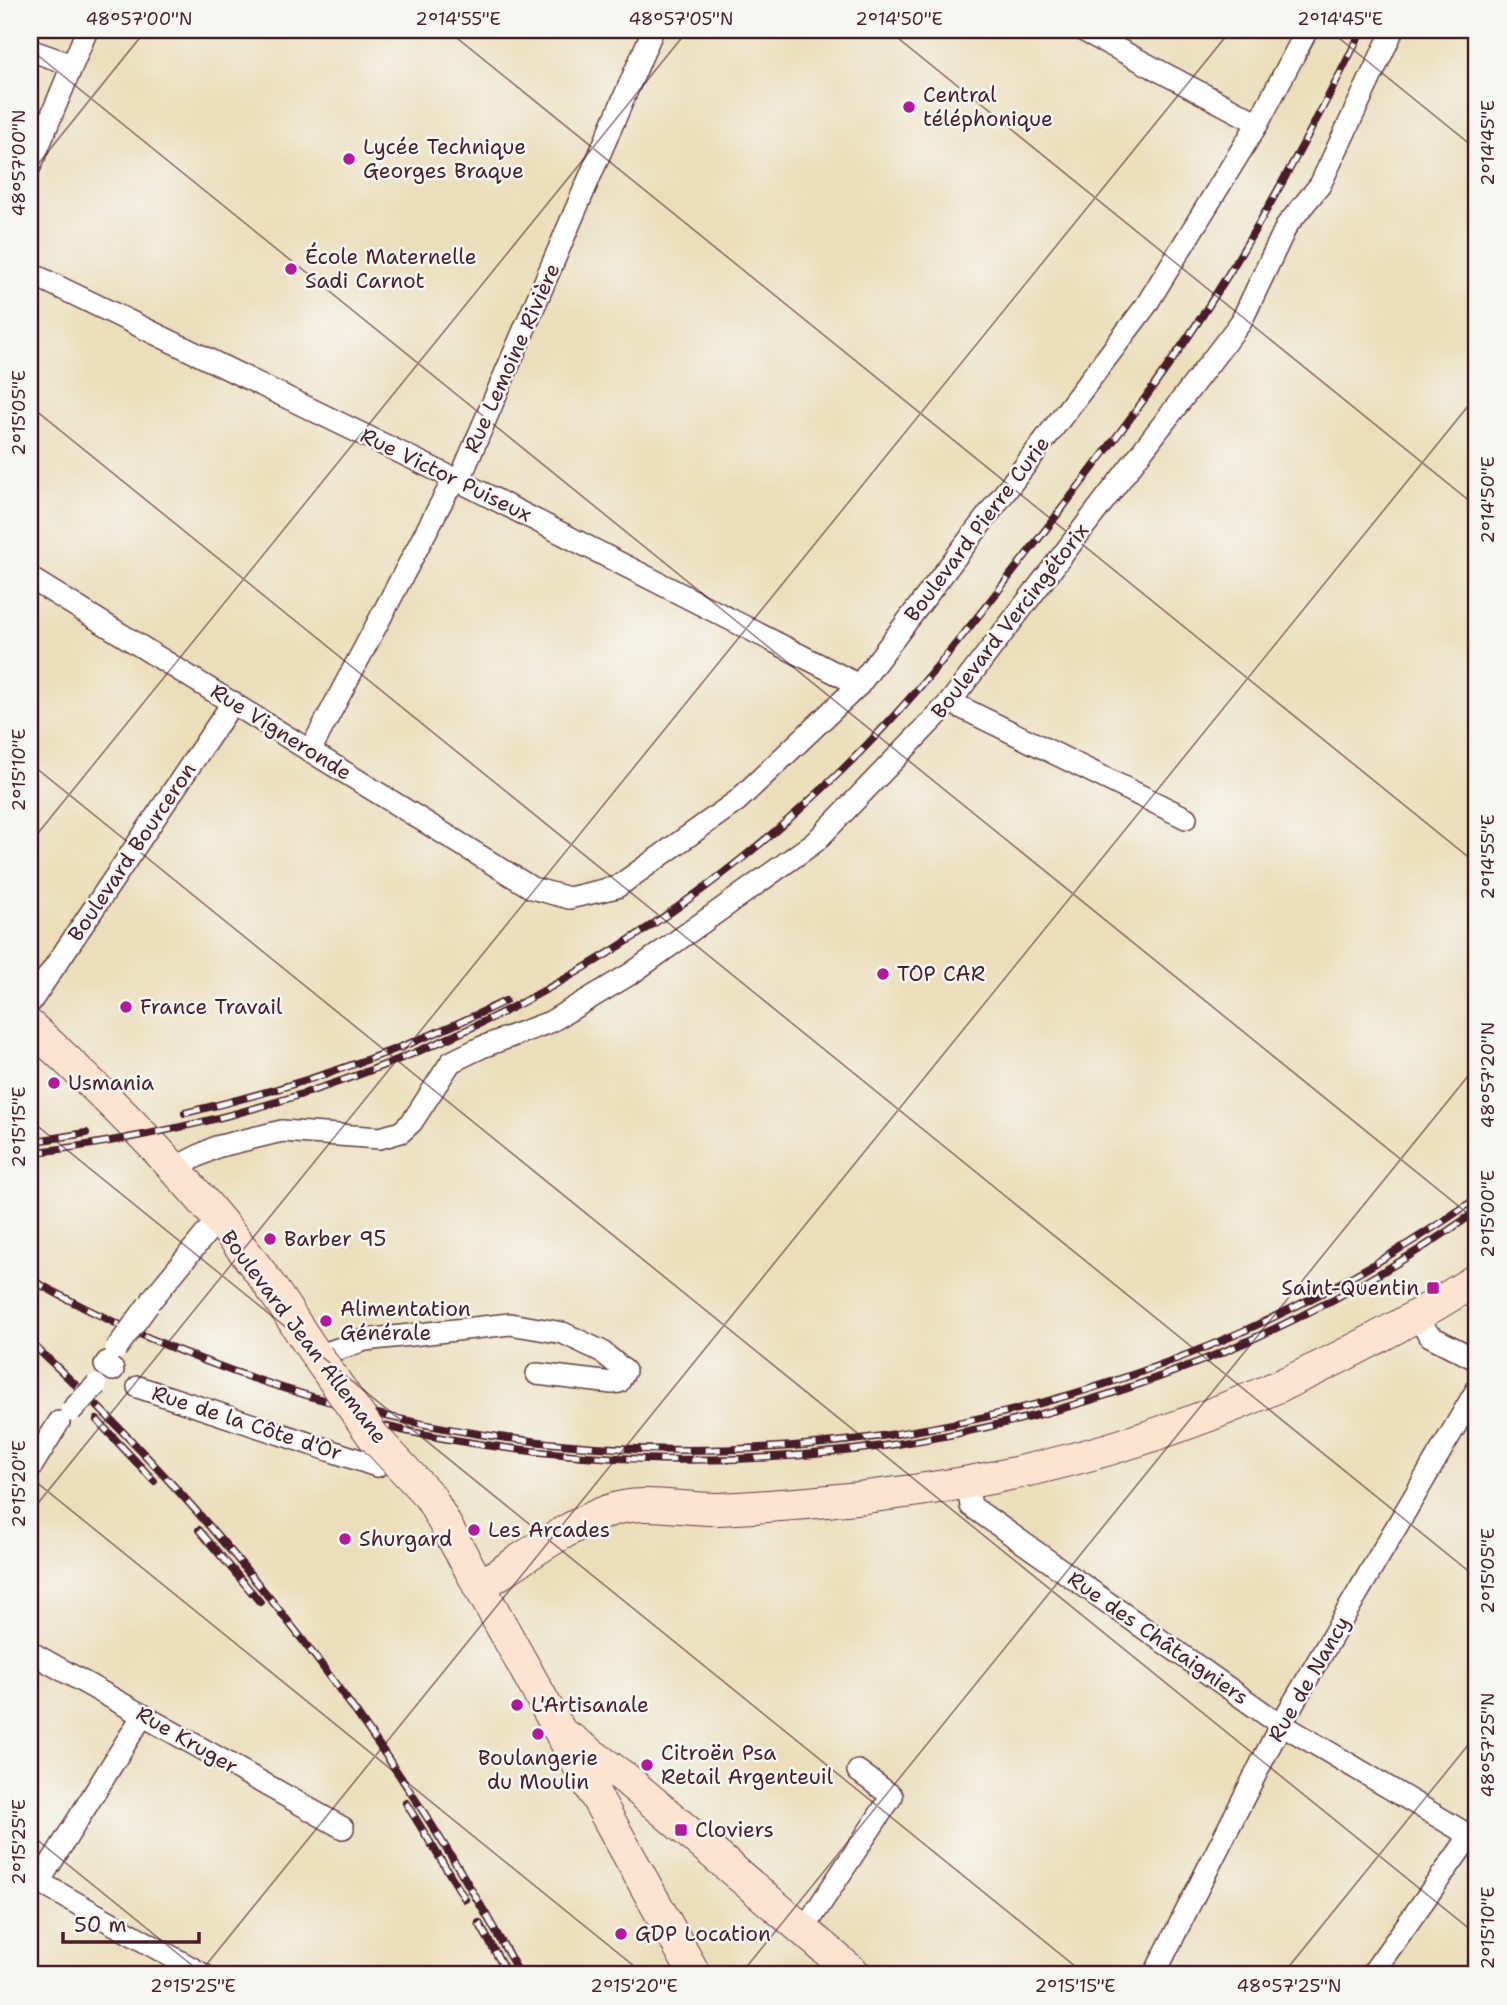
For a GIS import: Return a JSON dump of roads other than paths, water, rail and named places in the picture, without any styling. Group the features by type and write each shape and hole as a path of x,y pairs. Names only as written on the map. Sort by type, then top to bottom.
{"main road":[{"name":"Boulevard Jean Allemane","path":"30,1026 100,1092 217,1220 261,1275 373,1436 429,1497 695,1975"},
{"path":"479,1587 546,1543 608,1511 630,1506 715,1509 866,1499 967,1482 1128,1444 1195,1423 1268,1393 1416,1317 1477,1279"},
{"path":"562,1734 626,1779 856,1975"},
{"path":"610,1821 609,1793 626,1779"}],"street":[{"path":"30,167 87,30"},
{"name":"Rue Lemoine Rivière","path":"311,749 448,490 459,481 653,30"},
{"path":"1082,30 1258,123"},
{"name":"Boulevard Pierre Curie","path":"531,888 569,898 617,887 737,801 859,685 1145,307 1258,123 1307,30"},
{"name":"Boulevard Vercingétorix","path":"172,1169 216,1147 282,1131 380,1138 401,1132 412,1122 451,1062 482,1047 550,1022 632,973 815,842 950,702 1241,323 1287,225 1320,185 1393,30"},
{"path":"30,50 72,65"},
{"name":"Rue Victor Puiseux","path":"30,273 459,481 859,685"},
{"name":"Rue Vigneronde","path":"30,578 311,749 531,888"},
{"name":"Boulevard Bourceron","path":"30,1003 233,702"},
{"path":"950,702 1186,818"},
{"path":"112,1360 150,1301 217,1220"},
{"path":"1416,1317 1430,1336 1477,1360"},
{"path":"317,1356 365,1340 510,1324 563,1334 601,1352 625,1371 619,1382 612,1383 537,1374"},
{"path":"30,1469 65,1416 96,1385"},
{"name":"Rue de la Côte d'Or","path":"138,1387 377,1466 389,1451"},
{"name":"Rue de Nancy","path":"1154,1975 1281,1724 1477,1389"},
{"name":"Rue des Châtaigniers","path":"967,1482 971,1506 1281,1724 1474,1838"},
{"name":"Rue Kruger","path":"30,1652 343,1828"},
{"path":"143,1715 34,1880 204,1975"},
{"path":"804,1929 892,1796 858,1771"},
{"path":"1371,1975 1474,1838"}],"railway":[{"path":"30,1153 145,1135 256,1108 364,1073 469,1029 569,977 665,916 756,847 843,769 899,711 1001,588 1133,415 1192,331 1252,235 1309,134 1362,30"},
{"path":"185,1113 308,1080 388,1052 505,1001"},
{"path":"30,1142 86,1133"},
{"path":"30,1279 206,1361 390,1417 577,1445 765,1448 952,1424 1135,1374 1311,1299 1477,1198"},
{"path":"374,1424 518,1449 662,1460 806,1455 948,1435 1087,1401 1223,1352 1353,1289 1477,1211"},
{"path":"30,1342 103,1412 172,1484 301,1638 361,1719 417,1802 520,1975"},
{"path":"97,1420 154,1481"},
{"path":"199,1530 260,1602"},
{"path":"406,1803 465,1899"},
{"path":"479,1923 508,1975"}],"place":[{"name":"Central téléphonique","path":"909,107"},
{"name":"Lycée Technique Georges Braque","path":"349,159"},
{"name":"École Maternelle Sadi Carnot","path":"291,269"},
{"name":"TOP CAR","path":"883,974"},
{"name":"France Travail","path":"126,1007"},
{"name":"Usmania","path":"54,1083"},
{"name":"Barber 95","path":"270,1239"},
{"name":"Saint-Quentin","path":"1433,1288"},
{"name":"Alimentation Générale","path":"326,1321"},
{"name":"Les Arcades","path":"474,1530"},
{"name":"Shurgard","path":"345,1539"},
{"name":"L'Artisanale","path":"517,1705"},
{"name":"Boulangerie du Moulin","path":"538,1734"},
{"name":"Citroën Psa Retail Argenteuil","path":"647,1765"},
{"name":"Cloviers","path":"681,1830"},
{"name":"GDP Location","path":"621,1934"}]}
